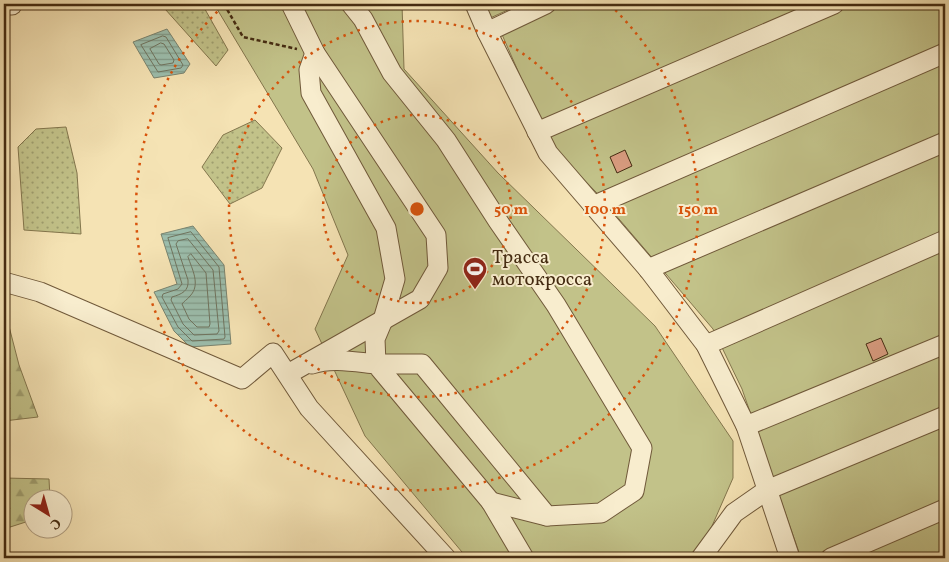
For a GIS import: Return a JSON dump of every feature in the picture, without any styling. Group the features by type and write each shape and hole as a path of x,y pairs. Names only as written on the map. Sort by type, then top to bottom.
{"street":[{"path":"288,374 420,298 438,268 436,235 315,53 291,4"},
{"path":"351,4 363,19 392,73 446,140 498,221 556,305 642,448 634,491 601,513 547,516 491,502"},
{"path":"475,4 487,32 548,153 648,270 706,345 746,426 790,558"},
{"path":"487,32 546,4"},
{"path":"537,132 834,4"},
{"path":"315,53 309,70 311,93 386,228 395,279 383,320 374,340 376,364 491,502 524,558"},
{"path":"594,206 945,53"},
{"path":"648,270 945,142"},
{"path":"706,345 945,240"},
{"path":"4,282 40,292 242,380 273,353 309,408 446,558"},
{"path":"746,426 945,344"},
{"path":"288,374 320,361 422,364 547,516"},
{"path":"701,558 734,513 767,490 945,416"},
{"path":"831,558 945,509"}],"path":[{"path":"224,4 243,37 315,53"}],"green space":[{"path":"155,4 202,4 228,50 216,66 165,9"},
{"name":"Трасса мотокросса","path":"214,4 402,4 404,69 498,173 655,326 733,441 733,478 712,526 692,558 467,558 365,436 315,329 348,255 313,169"},
{"path":"484,4 521,4 488,19"},
{"path":"558,4 945,4 945,558 801,558 742,389 713,329 596,192 551,146 500,30"},
{"path":"255,120 282,148 262,188 230,204 202,167 223,135"},
{"path":"66,127 77,173 81,234 24,230 18,147 36,129"},
{"path":"4,307 19,365 38,417 4,421"},
{"path":"4,478 49,479 50,490 22,490 22,523 4,529"}],"water":[{"path":"167,29 190,64 184,73 154,78 133,42"},
{"path":"193,226 224,265 231,344 190,347 174,331 154,292 177,284 161,234"}],"building":[{"path":"625,150 632,166 617,173 610,157"},
{"path":"881,338 888,354 873,361 866,344"}],"place":[{"name":"Трасса мотокросса","path":"475,290"}]}
